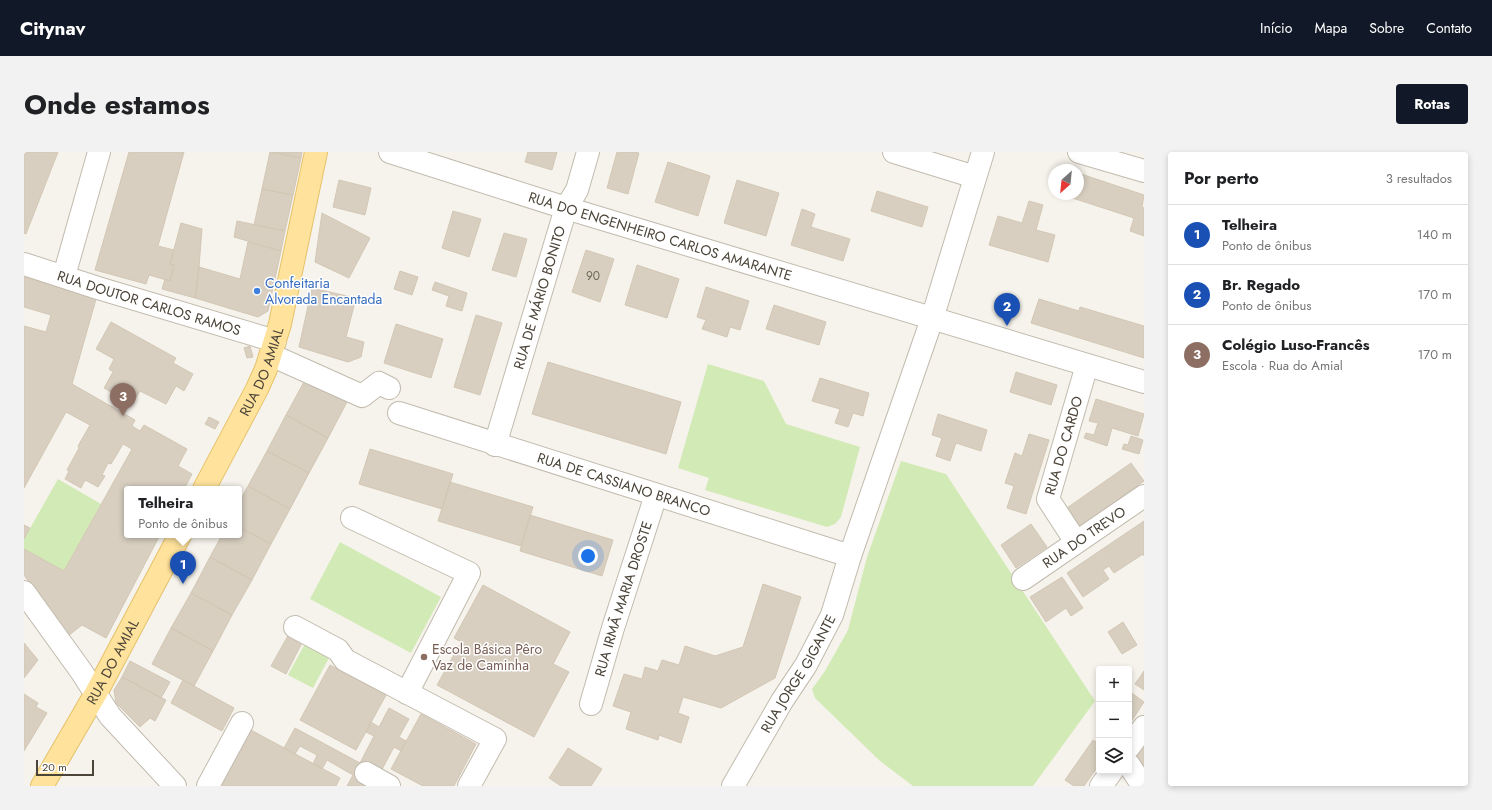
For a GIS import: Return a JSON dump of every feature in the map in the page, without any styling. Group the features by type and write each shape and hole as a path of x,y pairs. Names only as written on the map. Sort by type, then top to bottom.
{"main road":[{"name":"RUA DO AMIAL","path":"206,486 257,388 266,369 273,348 280,324 316,152"},
{"name":"RUA DO AMIAL","path":"42,786 96,694 178,538"}],"street":[{"path":"64,276 99,152"},
{"name":"RUA DO ENGENHEIRO CARLOS AMARANTE","path":"390,152 566,208 1144,382"},
{"name":"RUA DE MÁRIO BONITO","path":"496,445 566,208 577,190 588,152"},
{"path":"894,152 975,177"},
{"path":"850,556 932,319 983,152"},
{"path":"1079,152 1144,172"},
{"name":"RUA DOUTOR CARLOS RAMOS","path":"24,264 64,276 273,348 362,396 379,383 389,388"},
{"name":"RUA DO CARDO","path":"1076,542 1048,499 1087,365"},
{"name":"RUA DE CASSIANO BRANCO","path":"399,413 850,556"},
{"name":"RUA IRMÃ MARIA DROSTE","path":"591,704 613,628 656,495"},
{"name":"RUA DO TREVO","path":"1023,579 1144,496"},
{"path":"352,518 469,573 407,693"},
{"name":"RUA JORGE GIGANTE","path":"733,786 782,701 806,665 832,615 850,556"},
{"path":"24,592 110,716 175,786"},
{"path":"295,627 338,650 345,660 495,739 469,786"},
{"path":"208,786 242,723"},
{"path":"1132,743 1144,726"},
{"path":"1132,770 1143,786"},
{"path":"366,773 389,786"},
{"path":"1101,786 1110,774"}],"green space":[{"path":"708,364 764,381 786,424 860,447 841,517 835,524 827,527 705,490 709,478 678,468"},
{"path":"901,461 946,474 1095,701 1033,786 913,786 880,761 815,698 812,689 825,671 848,630 867,557"},
{"path":"58,479 101,504 64,571 24,549 24,539"},
{"path":"340,542 441,597 411,653 310,599"},
{"path":"307,640 331,654 313,688 288,675"}],"building":[{"path":"24,152 58,152 26,234 24,233"},
{"path":"129,152 184,152 158,246 174,250 170,264 174,265 170,281 149,275 146,284 95,270"},
{"path":"270,152 301,158 293,195 262,189"},
{"path":"273,152 302,152 301,158"},
{"path":"528,152 557,152 552,170 525,162"},
{"path":"617,152 639,153 628,194 607,188"},
{"path":"668,162 710,176 698,216 655,202"},
{"path":"1084,175 1144,195 1142,207 1144,208 1144,236 1130,231 1134,218 1078,200 1084,200"},
{"path":"339,180 371,188 365,215 333,207"},
{"path":"737,180 779,193 766,236 724,223"},
{"path":"262,189 293,195 285,231 254,225"},
{"path":"877,191 928,207 922,227 871,211"},
{"path":"1029,201 1043,205 1036,230 1055,235 1048,262 989,245 998,216 1022,223"},
{"path":"802,209 815,214 811,227 850,239 843,261 791,245"},
{"path":"453,211 481,219 469,257 442,248"},
{"path":"322,213 370,238 349,278 315,262"},
{"path":"237,221 285,231 281,251 234,237"},
{"path":"181,223 202,229 195,298 162,289 165,279 170,281 174,265 170,264"},
{"path":"504,233 527,239 516,277 492,270"},
{"path":"248,242 281,251 268,311 258,317 195,298 199,267 240,279"},
{"path":"586,250 614,259 600,302 572,292"},
{"path":"637,265 679,279 667,318 625,305"},
{"path":"400,271 418,277 412,295 394,289"},
{"path":"24,277 96,299 72,384 135,420 132,426 140,431 144,425 187,449 178,466 192,474 186,486 124,486 124,538 158,538 106,638 82,625 68,636 24,575 24,549 64,571 132,449 123,444 111,464 108,463 102,475 105,476 98,487 85,480 81,488 65,479 69,471 67,470 79,448 78,446 90,425 66,412 24,488 24,326 46,332 51,315 24,307"},
{"path":"435,282 467,293 462,311 446,306 449,296 432,290"},
{"path":"706,287 749,301 740,330 730,327 727,337 702,329 706,320 697,317"},
{"path":"312,288 356,298 346,337 364,342 361,357 348,362 299,347"},
{"path":"1039,299 1079,311 1080,307 1144,326 1144,358 1031,323"},
{"path":"774,305 826,322 819,345 766,329"},
{"path":"476,315 502,323 480,395 454,387"},
{"path":"111,322 176,358 173,363 193,374 184,391 176,386 166,404 140,391 134,401 118,392 116,395 104,388 113,372 109,369 114,359 96,349"},
{"path":"396,324 443,339 431,378 384,363"},
{"path":"250,346 253,357 247,358 244,348"},
{"path":"548,362 681,402 666,454 532,414"},
{"path":"1016,372 1057,385 1051,405 1010,392"},
{"path":"820,378 869,393 863,416 853,413 848,427 835,423 840,409 812,401"},
{"path":"305,380 347,402 328,438 286,415"},
{"path":"1096,399 1144,414 1138,436 1112,428 1107,446 1084,438 1086,433 1094,435 1098,423 1089,421"},
{"path":"938,414 987,430 981,451 956,443 950,461 936,456 942,438 932,435"},
{"path":"286,415 328,438 309,473 267,451"},
{"path":"209,417 219,422 215,429 205,424"},
{"path":"1029,434 1049,440 1026,514 1007,508 1014,486 1005,483 1015,453 1022,456"},
{"path":"1131,436 1143,440 1139,454 1122,449 1124,444 1128,445"},
{"path":"370,449 453,474 442,509 359,484"},
{"path":"267,451 309,473 290,509 248,486"},
{"path":"1131,463 1144,481 1080,526 1067,508"},
{"path":"450,482 533,507 521,546 438,521"},
{"path":"248,486 290,509 271,544 242,529 242,497"},
{"path":"530,515 613,540 602,576 520,551"},
{"path":"1144,521 1144,556 1143,554 1114,573 1109,566 1103,570 1109,579 1083,597 1067,573"},
{"path":"1031,524 1047,547 1016,568 1001,545"},
{"path":"24,525 30,528 24,539"},
{"path":"242,529 271,544 252,580 210,557 220,538 242,538"},
{"path":"210,557 252,580 232,615 191,593"},
{"path":"1062,577 1083,608 1071,616 1066,608 1046,622 1030,597"},
{"path":"763,584 801,597 775,678 721,708 683,697 678,713 689,717 681,743 659,735 658,740 626,729 631,712 613,706 624,674 642,679 645,667 658,671 662,660 679,665 685,646 715,656 743,647"},
{"path":"483,585 570,632 553,664 569,672 534,737 437,685 461,642 454,638"},
{"path":"191,593 232,615 213,651 171,628"},
{"path":"1123,622 1137,645 1122,654 1108,632"},
{"path":"171,628 213,651 194,686 152,664"},
{"path":"290,632 304,639 286,674 271,666"},
{"path":"24,643 38,660 24,678"},
{"path":"130,661 170,682 161,698 122,677"},
{"path":"330,665 386,695 356,750 300,720"},
{"path":"1144,671 1144,690 1135,684"},
{"path":"122,677 166,700 155,721 150,718 140,727 116,703 114,690"},
{"path":"183,680 234,708 222,731 171,703"},
{"path":"1132,693 1144,702 1132,720"},
{"path":"24,694 38,703 36,707 47,713 24,751"},
{"path":"389,708 409,719 399,737 406,741 401,751 394,747 373,786 347,786 353,775 327,760 322,769 313,764 317,755 300,746 295,754 284,748 295,728 360,763 374,736 366,732 371,722 379,727"},
{"path":"421,714 476,744 454,786 423,786 391,769"},
{"path":"249,729 340,778 336,786 224,786 220,784"},
{"path":"1093,740 1096,742 1096,769 1084,786 1074,786 1065,780"},
{"path":"1143,746 1144,774 1132,759"},
{"path":"568,748 602,769 591,786 561,786 549,778"}],"place":[{"name":"Confeitaria Alvorada Encantada","path":"257,291"},
{"name":"Br. Regado","path":"1007,326"},
{"name":"Colégio Luso-Francês","path":"123,416"},
{"name":"Telheira","path":"183,584"},
{"name":"Escola Básica Pêro Vaz de Caminha","path":"424,657"}]}
